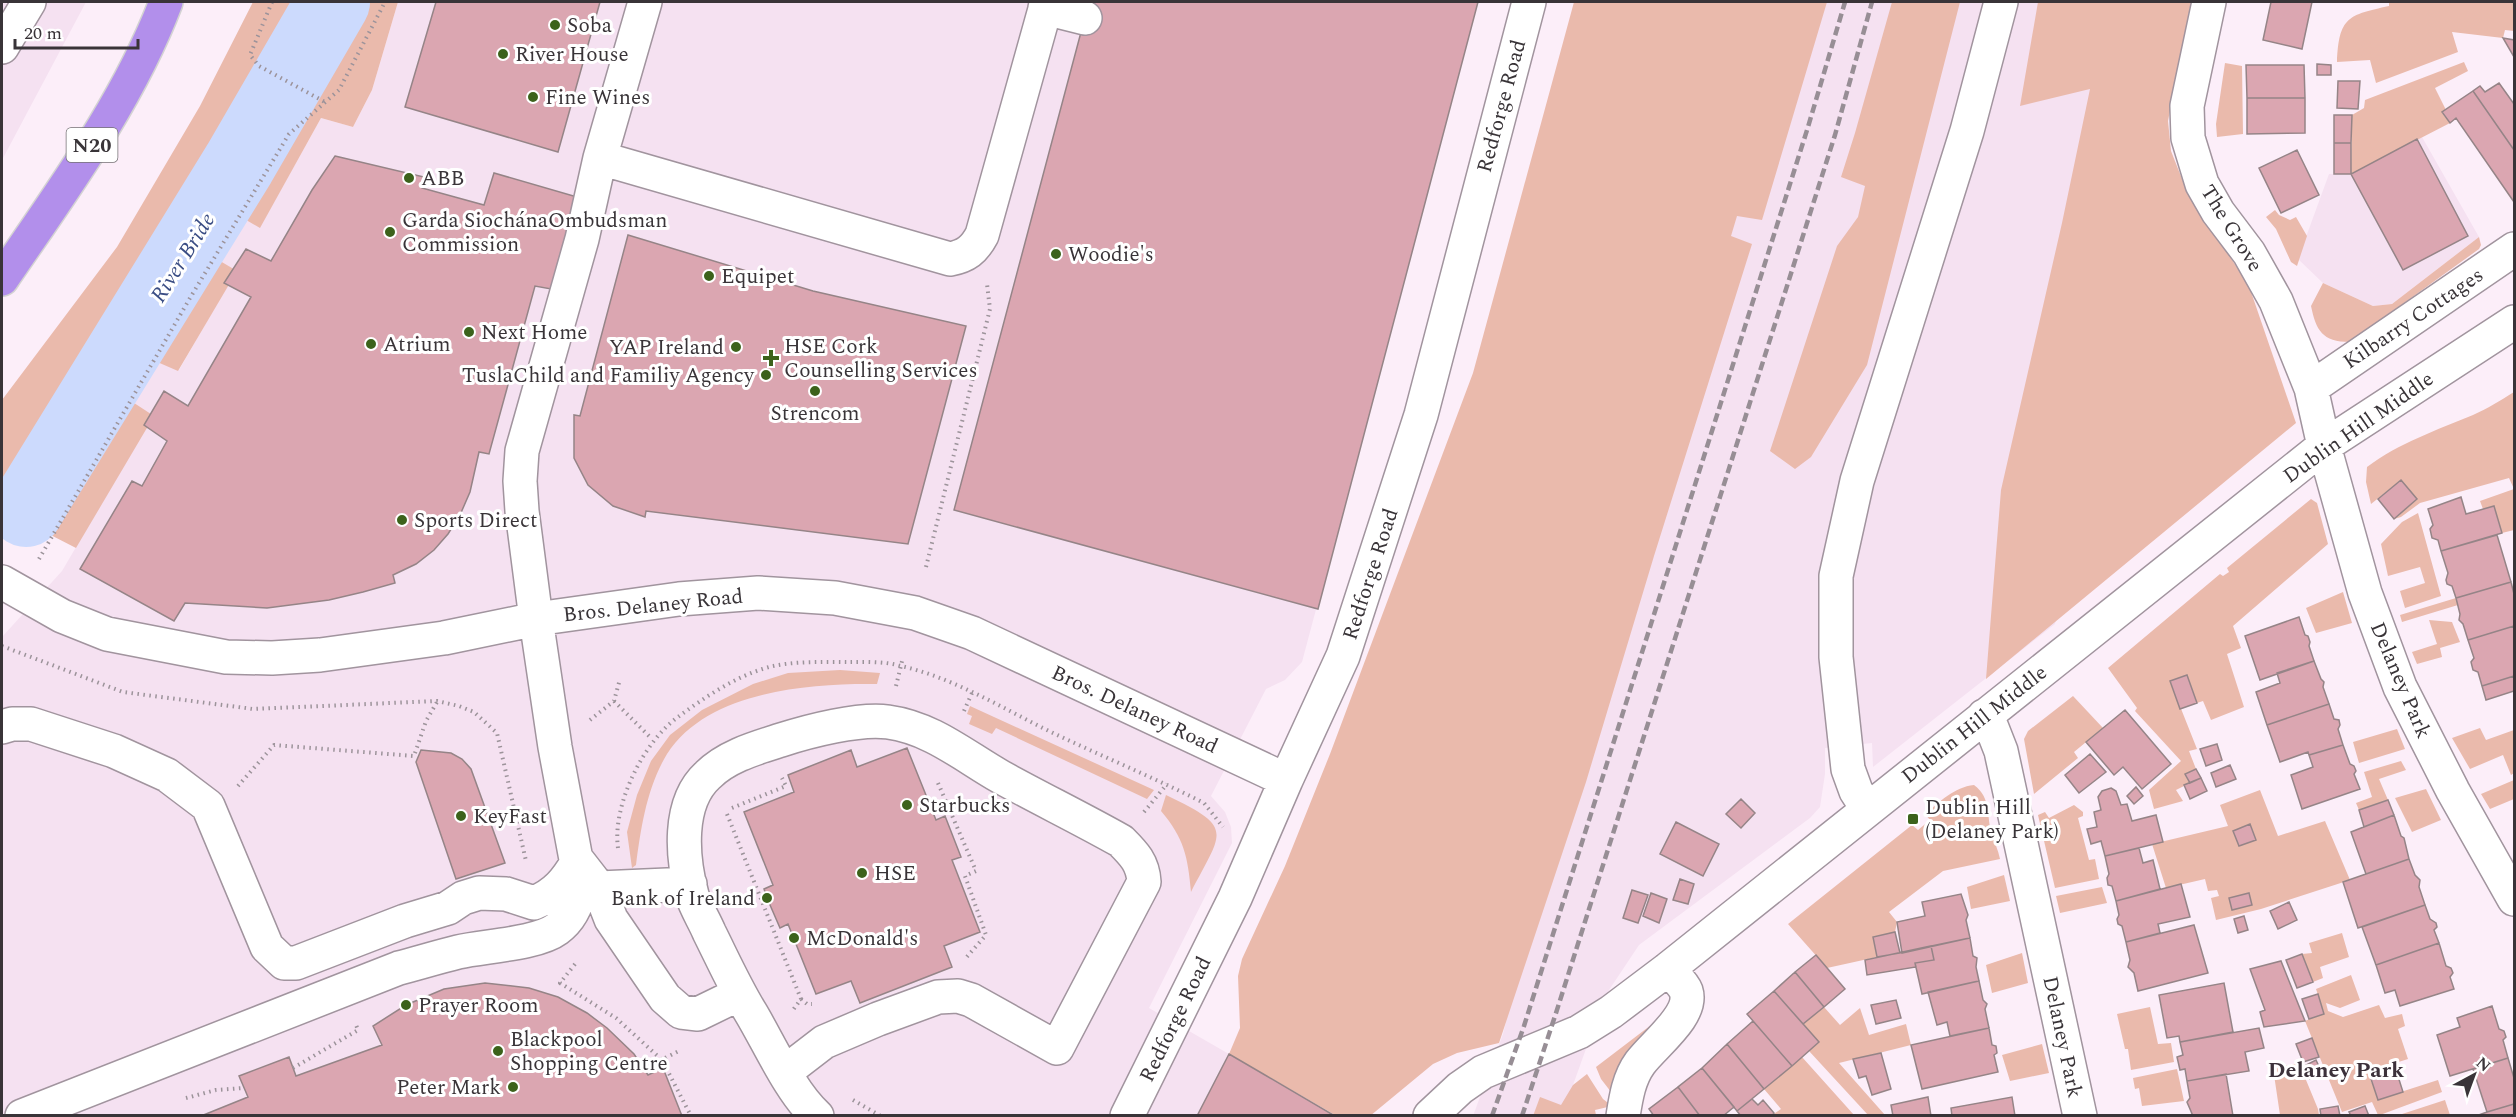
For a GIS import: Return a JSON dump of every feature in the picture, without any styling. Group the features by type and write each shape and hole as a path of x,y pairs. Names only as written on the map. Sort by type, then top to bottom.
{"highway":[{"name":"N20","path":"2,279 93,144 133,76 162,3"}],"street":[{"path":"5,32 29,2"},
{"path":"22,1116 399,968 458,952 540,937 557,930 569,917 579,897 581,885 555,747 536,619 520,481 522,451 582,239 600,158 645,2"},
{"name":"Redforge Road","path":"1127,1116 1235,898 1343,657 1421,415 1529,2"},
{"path":"1868,808 1856,791 1848,769 1836,657 1836,576 1857,481 1967,131 2001,2"},
{"name":"The Grove","path":"2209,2 2191,79 2187,106 2188,138 2202,184 2218,212 2249,253 2276,301 2311,388 2324,446"},
{"path":"600,158 950,259 964,256 976,247 982,235 1046,5 1085,18"},
{"name":"Kilbarry Cottages","path":"2311,388 2514,249"},
{"name":"Dublin Hill Middle","path":"1430,1116 1460,1088 1483,1072 1579,1032 1611,1012 2324,446 2514,322"},
{"name":"Delaney Park","path":"2324,446 2365,593 2400,687 2453,791 2514,899"},
{"name":"Bros. Delaney Road","path":"10,588 62,616 107,634 226,657 320,655 444,638 536,619 679,599 758,593 835,598 894,608 942,621 972,633 1286,780"},
{"name":"Delaney Park","path":"1983,717 1992,728 2001,751 2080,1116"},
{"path":"785,1072 824,1042 938,997 958,996 971,1000 1057,1048 1144,882 1143,869 1136,856 1121,840 987,769 946,741 919,730 887,722 843,725 755,748 722,763 706,776 697,788 688,808 685,862 693,897 739,994 785,1072 806,1113"},
{"path":"2,728 12,724 31,724 114,751 167,775 208,806 267,947 284,963 296,963 405,921 448,908 463,898 479,893 506,894 534,903 549,897 564,885 578,861"},
{"path":"578,861 612,888 690,884"},
{"path":"612,888 611,919 665,998 681,1012 698,1014 739,994"},
{"path":"1623,1116 1633,1074 1685,1012 1687,1000 1685,989 1668,969"}],"path":[{"path":"272,2 250,55 259,66 325,102"},
{"path":"10,588 289,134 339,90 385,2"},
{"path":"926,567 990,309 982,235"},
{"path":"2,646 123,692 253,709 437,701 474,712 497,733 528,873"},
{"path":"895,690 903,657"},
{"path":"612,888 616,836 626,796 638,763 652,739 670,722 702,699 738,679 770,667 838,662 900,665 951,682 1204,802 1225,830"},
{"path":"590,720 614,701 620,679"},
{"path":"208,806 227,799 274,746 414,756 426,721 437,701"},
{"path":"614,701 652,739"},
{"path":"779,771 786,786 726,810 801,999 807,1004 816,1004"},
{"path":"934,774 976,871 965,876 986,935 960,965"},
{"path":"582,955 560,983 616,1018 662,1060 691,1116"},
{"path":"791,1013 801,999"},
{"path":"186,1098 216,1090 243,1088"},
{"path":"848,1094 853,1100 881,1116"}],"shaded area":[{"path":"2,2 86,2 2,160"},
{"path":"253,2 398,2 372,90 353,127 321,118 260,228 241,217 215,258 237,271 178,371 155,361 131,401 154,416 76,548 2,510 2,400 117,247 200,106"},
{"path":"398,2 1478,2 1302,662 1285,680 1266,689 1211,796 1225,812 1231,827 1232,843 1149,1008 1335,1115 2,1115 2,637 62,571 153,416 131,402 155,360 179,370 236,271 215,259 241,217 260,227 321,118 353,127 372,90"},
{"path":"1574,2 1827,2 1762,220 1737,216 1731,236 1752,244 1586,782 1499,1043 1457,1053 1433,1064 1370,1116 1335,1115 1229,1054 1240,1028 1238,976 1242,959 1285,866 1330,754 1473,373"},
{"path":"1754,2 2175,2 2055,624 1873,767 1872,743 1825,748 1825,774 1820,807 1810,818 1639,945 1605,996 1573,1085 1580,1115 1473,1116 1503,1034"},
{"path":"1892,2 1960,2 1867,365 1811,457 1795,469 1770,451 1837,246 1858,217 1865,186 1841,177"},
{"path":"2038,2 2191,2 2168,121 2171,151 2186,189 2249,286 2296,423 1986,679 2001,490 2090,89 2020,106"},
{"path":"2389,2 2514,2 2514,31 2505,30 2503,38 2452,32 2458,52 2376,83 2370,60 2337,62 2338,47 2340,36 2348,20 2364,12 2389,6"},
{"path":"2464,62 2468,71 2435,88 2446,110 2442,113 2450,123 2351,174 2352,115 2364,108 2365,100"},
{"path":"2225,63 2242,66 2243,134 2217,137 2216,124"},
{"path":"2422,137 2479,237 2392,304 2373,306 2323,283 2298,259 2329,174 2351,174"},
{"path":"2275,210 2279,215 2290,220 2296,217 2307,236 2297,266 2291,262 2276,229 2266,217"},
{"path":"2479,237 2481,245 2479,249 2350,342 2333,340 2318,328 2311,306 2323,283 2373,306 2392,304"},
{"path":"2514,392 2514,489 2509,478 2420,503 2401,517 2394,519 2417,499 2401,480 2371,504 2366,482 2367,467 2405,444 2478,413"},
{"path":"2514,489 2514,530 2502,533 2494,506 2483,509 2480,501"},
{"path":"2311,499 2317,503 2328,544 2233,626 2241,648 2227,654 2244,707 2211,720 2203,701 2197,703 2187,675 2170,681 2197,749 2189,751 2196,769 2186,774 2190,783 2176,790 2183,801 2154,809 2149,790 2181,761 2135,711 2137,708 2108,668 2220,574 2223,576 2229,572 2227,568"},
{"path":"2418,513 2441,596 2405,608 2400,591 2425,583 2420,567 2388,576 2381,544 2402,522"},
{"path":"2343,592 2352,623 2316,633 2306,608"},
{"path":"2456,598 2458,605 2402,622 2400,615"},
{"path":"2429,620 2452,622 2460,642 2440,648 2442,657 2417,664 2412,652 2437,644"},
{"path":"840,670 880,673 877,684 822,686 762,695 733,704 707,716 685,733 667,754 654,780 643,822 636,865 632,868 627,832 637,795 651,761 670,735 702,710 753,684 788,673"},
{"path":"2073,696 2103,728 2074,752 2078,758 2034,794 2024,739 2028,731"},
{"path":"970,706 1154,790 1147,799 996,728 992,734 969,724 972,716 967,714"},
{"path":"2480,728 2486,740 2514,730 2514,773 2511,775 2503,755 2470,769 2452,738"},
{"path":"2397,729 2405,749 2359,763 2353,742"},
{"path":"2401,761 2406,770 2379,779 2388,800 2359,810 2356,803 2372,797 2364,772"},
{"path":"2514,780 2514,799 2490,809 2481,794"},
{"path":"1974,785 1984,796 1990,828 2000,859 1943,871 1889,912 1897,922 1895,932 1873,937 1877,957 1827,968 1788,924 1912,825 1918,830 1930,820 1925,814 1942,800 1960,789"},
{"path":"2426,789 2441,820 2412,832 2395,798"},
{"path":"2260,790 2278,836 2325,821 2350,880 2261,909 2216,920 2211,898 2219,896 2217,890 2208,891 2205,879 2166,888 2152,844 2228,826 2220,805"},
{"path":"1166,795 1204,815 1213,824 1216,833 1210,855 1191,892 1184,848 1175,830 1161,811"},
{"path":"2074,805 2083,812 2083,816 2078,818 2089,860 2095,859 2099,879 2055,888 2038,815 2045,812 2049,818"},
{"path":"2004,875 2010,901 1971,909 1967,887"},
{"path":"2102,887 2107,903 2060,913 2056,896"},
{"path":"2342,933 2349,957 2320,967 2323,978 2313,982 2302,954 2312,953 2309,943"},
{"path":"2022,953 2028,983 1992,993 1986,965"},
{"path":"2351,975 2360,1000 2340,1008 2326,1003 2328,1011 2343,1017 2379,1005 2385,1018 2402,1014 2405,1026 2398,1029 2408,1059 2367,1072 2379,1099 2438,1080 2442,1092 2380,1115 2372,1102 2342,1112 2305,1021 2324,1013 2316,989"},
{"path":"1676,1006 1618,1101 1601,1079 1596,1067"},
{"path":"1824,1007 1840,1025 1860,1008 1869,1035 1906,1024 1911,1045 1839,1063 1885,1115 1868,1115 1809,1051 1818,1042 1803,1024"},
{"path":"2150,1007 2158,1044 2171,1043 2174,1062 2131,1070 2128,1049 2125,1049 2117,1014"},
{"path":"2042,1044 2049,1073 2010,1081 2002,1055"},
{"path":"1802,1057 1854,1115 1772,1115 1781,1109 1764,1089"},
{"path":"2299,1063 2319,1115 2280,1115 2273,1068"},
{"path":"2177,1069 2184,1101 2142,1106 2139,1088 2135,1089 2133,1078"},
{"path":"1587,1074 1603,1099 1612,1106 1595,1110 1596,1115 1533,1116 1540,1097 1561,1105 1573,1085"},
{"path":"2445,1100 2450,1115 2399,1115"}],"building":[{"name":"River House","path":"436,2 600,2 558,152 405,107"},
{"path":"1089,2 1478,2 1318,609 954,510"},
{"path":"2271,2 2312,2 2302,49 2263,40"},
{"path":"2503,38 2514,40 2514,57"},
{"path":"2317,64 2331,65 2331,75 2317,75"},
{"path":"2246,65 2304,65 2305,98 2247,98"},
{"path":"2338,81 2360,81 2358,109 2337,108"},
{"path":"2499,83 2514,104 2514,150 2473,91 2480,86 2485,92"},
{"path":"2473,91 2514,150 2514,202 2456,118 2450,123 2442,112"},
{"path":"2247,98 2305,98 2305,133 2247,134"},
{"path":"2334,115 2352,115 2351,143 2334,143"},
{"path":"2417,139 2468,236 2403,270 2351,174"},
{"path":"2334,143 2351,143 2351,174 2334,174"},
{"path":"2297,150 2319,195 2281,213 2259,168"},
{"name":"Atrium","path":"335,156 424,177 422,188 484,205 494,173 577,197 551,289 535,286 489,454 479,452 470,492 460,515 434,550 416,564 393,575 395,583 363,592 329,600 267,608 185,603 174,621 80,569 132,481 142,486 167,441 144,425 164,391 188,406 251,297 224,283 246,249 271,261 312,190"},
{"path":"628,235 813,291 966,326 908,544 646,511 645,517 613,506 588,485 574,458 574,415 580,416"},
{"path":"2401,480 2417,499 2394,519 2378,499"},
{"path":"2461,497 2466,514 2494,506 2502,533 2441,551 2438,540 2432,538 2430,529 2433,525 2428,509"},
{"path":"2497,535 2511,582 2456,598 2452,586 2447,584 2448,573 2441,551"},
{"path":"2511,582 2514,594 2514,626 2468,640 2463,624 2459,620 2460,614 2456,598"},
{"path":"2299,617 2305,635 2308,636 2314,661 2260,680 2245,636"},
{"path":"2514,626 2514,676 2482,686 2478,672 2473,670 2471,662 2474,658 2468,640"},
{"path":"2314,661 2324,682 2323,687 2329,704 2267,725 2256,692 2280,683 2277,673"},
{"path":"2187,675 2197,703 2180,709 2170,681"},
{"path":"2514,676 2514,691 2486,700 2482,686"},
{"path":"2329,704 2334,719 2339,720 2338,729 2343,745 2309,755 2308,752 2280,762 2267,725"},
{"path":"2125,710 2171,764 2142,789 2123,767 2114,775 2086,742"},
{"path":"2217,744 2222,760 2206,766 2200,749"},
{"path":"2343,745 2350,764 2356,771 2354,774 2360,789 2302,809 2291,775 2313,767 2309,755"},
{"name":"HSE","path":"907,748 936,820 945,816 961,857 952,860 980,932 944,946 952,967 860,1003 851,981 816,994 788,924 780,928 767,898 764,889 773,885 744,812 794,792 788,775 851,750 857,767"},
{"name":"KeyFast","path":"421,750 451,753 462,759 471,769 505,863 456,879 416,762"},
{"path":"2090,754 2106,772 2079,793 2065,775"},
{"path":"2230,765 2236,779 2216,787 2211,773"},
{"path":"2196,769 2201,778 2190,783 2185,774"},
{"path":"2201,778 2207,791 2190,799 2184,785"},
{"path":"2136,787 2143,796 2134,804 2127,796"},
{"path":"2111,788 2116,791 2121,805 2127,804 2132,821 2156,815 2163,842 2105,856 2101,841 2091,844 2087,829 2097,827 2094,812 2101,810 2098,797 2102,791"},
{"path":"1741,799 1755,813 1741,828 1726,814"},
{"path":"2388,800 2394,815 2364,827 2359,810"},
{"path":"2394,815 2401,836 2404,838 2409,859 2366,874 2351,832"},
{"path":"1676,822 1719,844 1703,876 1660,854"},
{"path":"2250,824 2256,840 2239,846 2233,831"},
{"path":"2139,848 2143,863 2153,860 2160,889 2116,901 2112,886 2108,885 2109,874 2105,856"},
{"path":"2409,859 2415,875 2420,880 2419,887 2425,905 2358,928 2343,882"},
{"path":"1680,879 1694,884 1688,904 1673,900"},
{"path":"2181,884 2190,917 2158,924 2160,933 2126,942 2122,926 2118,924 2116,901"},
{"path":"1632,890 1648,895 1638,923 1623,918"},
{"path":"1651,893 1667,899 1659,923 1643,916"},
{"path":"2249,893 2252,905 2232,910 2229,898"},
{"path":"1961,894 1968,915 1966,920 1970,938 1902,953 1897,922 1925,916 1922,902"},
{"path":"2289,902 2297,920 2278,929 2270,911"},
{"path":"2425,905 2430,919 2436,923 2437,927 2434,930 2439,943 2376,965 2362,927"},
{"path":"2244,916 2248,930 2238,933 2234,919"},
{"path":"2194,925 2208,973 2138,991 2134,973 2128,967 2130,960 2126,942"},
{"path":"1895,932 1900,953 1877,957 1873,937"},
{"path":"1970,938 1973,956 1977,958 1979,981 1922,994 1915,963 1934,960 1931,946"},
{"path":"2439,943 2446,966 2451,968 2453,973 2450,977 2454,989 2400,1006 2395,990 2385,993 2376,965"},
{"path":"1931,946 1934,960 1915,963 1916,967 1867,975 1865,960"},
{"path":"2302,954 2313,982 2297,988 2286,960"},
{"path":"1816,955 1845,989 1824,1007 1795,972"},
{"path":"2281,961 2305,1021 2264,1027 2260,1012 2265,1010 2250,969"},
{"path":"1795,972 1824,1007 1803,1024 1774,991"},
{"path":"1979,981 1983,1000 1987,1004 1985,1009 1989,1028 1950,1036 1947,1022 1937,1025 1928,992"},
{"name":"Blackpool Shopping Centre","path":"485,983 529,988 558,997 587,1013 607,1028 634,1054 648,1075 663,1068 682,1116 201,1116 248,1097 239,1076 289,1057 296,1076 382,1045 373,1026 406,1005 444,989"},
{"path":"2224,983 2233,1032 2180,1042 2179,1036 2167,1038 2159,995"},
{"path":"1774,991 1819,1042 1792,1066 1747,1014"},
{"path":"2318,994 2324,1014 2309,1019 2302,999"},
{"path":"1896,1000 1901,1018 1876,1024 1871,1005"},
{"path":"2492,1006 2499,1029 2504,1031 2506,1037 2503,1040 2508,1058 2450,1076 2437,1035 2460,1027 2457,1018"},
{"path":"1753,1021 1792,1066 1764,1089 1727,1044"},
{"path":"1989,1028 1992,1045 1996,1046 1997,1053 1994,1055 1998,1072 1922,1089 1911,1045"},
{"path":"2259,1028 2264,1048 2245,1052 2249,1071 2187,1081 2185,1069 2180,1070 2177,1057 2183,1055 2180,1042"},
{"path":"2312,1038 2319,1057 2303,1062 2296,1044"},
{"path":"1727,1044 1764,1089 1737,1111 1702,1068"},
{"path":"1881,1053 1891,1089 1872,1095 1866,1076 1859,1078 1853,1059"},
{"path":"1229,1054 1265,1075 1335,1116 1197,1116"},
{"path":"2508,1058 2514,1078 2514,1104 2487,1112 2473,1069"},
{"path":"2316,1060 2322,1073 2310,1079 2304,1066"},
{"path":"1702,1068 1734,1107 1723,1116 1700,1116 1678,1087"},
{"path":"2396,1070 2403,1092 2378,1100 2371,1079"},
{"path":"2226,1074 2233,1116 2193,1116 2187,1102 2190,1098 2187,1081"},
{"path":"1678,1087 1700,1116 1654,1116 1649,1109"},
{"path":"1928,1097 1931,1116 1893,1116 1891,1105"},
{"path":"2012,1097 2015,1116 1952,1116 1951,1108"},
{"path":"1752,1099 1758,1105 1763,1100 1774,1113 1772,1116 1741,1116 1737,1111"},
{"path":"2514,1104 2514,1116 2476,1116 2487,1112"},
{"path":"2338,1106 2340,1116 2321,1116 2320,1109"},
{"path":"2365,1106 2369,1116 2351,1116 2349,1112"}],"waterway":[{"name":"River Bride","path":"26,510 239,164 333,2"}],"railway":[{"path":"1492,1116 1524,1026 1808,127 1845,2"},
{"path":"1522,1116 1835,135 1872,2"}],"place":[{"name":"Soba","path":"555,25"},
{"name":"River House","path":"503,54"},
{"name":"Fine Wines","path":"533,97"},
{"name":"ABB","path":"409,178"},
{"name":"Garda SiochánaOmbudsman Commission","path":"390,232"},
{"name":"Woodie's","path":"1056,254"},
{"name":"Equipet","path":"709,276"},
{"name":"Next Home","path":"469,332"},
{"name":"Atrium","path":"371,344"},
{"name":"YAP Ireland","path":"736,347"},
{"name":"HSE Cork Counselling Services","path":"771,358"},
{"name":"TuslaChild and Familiy Agency","path":"766,375"},
{"name":"Strencom","path":"815,391"},
{"name":"Sports Direct","path":"402,520"},
{"name":"Starbucks","path":"907,805"},
{"name":"KeyFast","path":"461,816"},
{"name":"Dublin Hill (Delaney Park)","path":"1913,819"},
{"name":"HSE","path":"862,873"},
{"name":"Bank of Ireland","path":"767,898"},
{"name":"McDonald's","path":"794,938"},
{"name":"Prayer Room","path":"406,1005"},
{"name":"Blackpool Shopping Centre","path":"498,1051"},
{"name":"Peter Mark","path":"513,1087"}],"district":[{"name":"Delaney Park","path":"2336,1069"}]}
